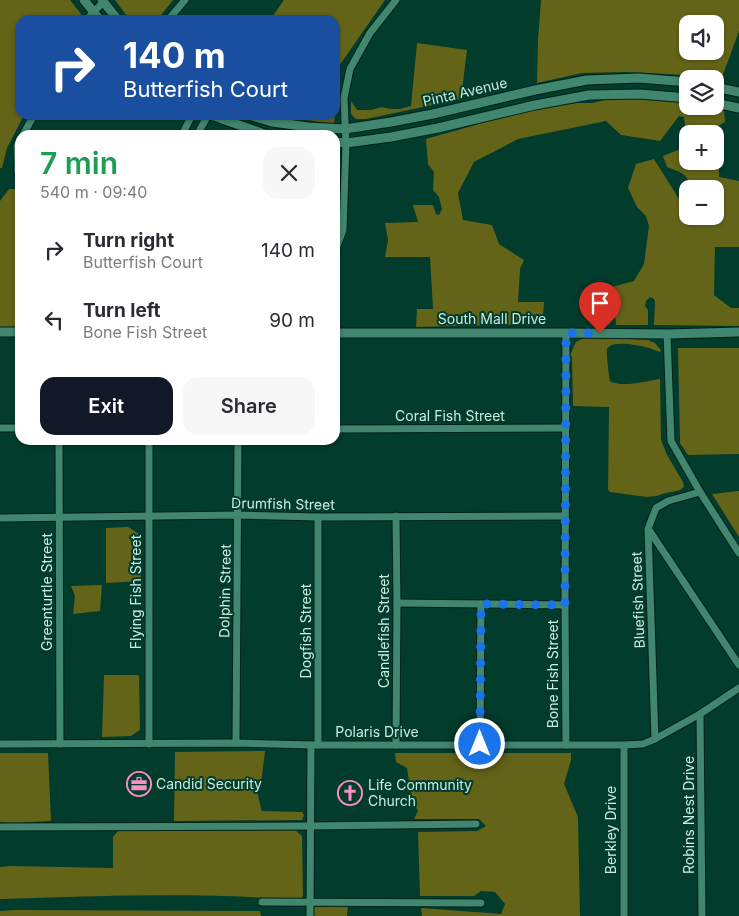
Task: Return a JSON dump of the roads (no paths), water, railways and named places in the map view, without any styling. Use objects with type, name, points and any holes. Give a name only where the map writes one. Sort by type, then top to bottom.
[{"type":"street","points":[[84,0],[90,15]]},
{"type":"street","points":[[172,15],[185,0]]},
{"type":"street","points":[[340,238],[343,230],[346,143],[344,98],[350,69],[370,33],[396,0]]},
{"type":"street","points":[[91,15],[103,1],[114,15]]},
{"type":"street","name":"Pinta Avenue","points":[[265,120],[309,127],[345,129],[416,117],[587,80],[639,78],[679,81]]},
{"type":"street","points":[[587,80],[589,95]]},
{"type":"street","points":[[724,89],[739,92]]},
{"type":"street","name":"Pinta Avenue","points":[[340,142],[391,137],[589,95],[640,94],[679,97]]},
{"type":"street","points":[[724,105],[739,108]]},
{"type":"street","points":[[224,120],[253,130]]},
{"type":"street","points":[[0,332],[15,332]]},
{"type":"street","name":"South Mall Drive","points":[[340,333],[667,334],[739,332]]},
{"type":"street","name":"Bone Fish Street","points":[[566,333],[566,745]]},
{"type":"street","points":[[667,334],[671,442],[739,553]]},
{"type":"street","points":[[0,428],[15,428]]},
{"type":"street","name":"Coral Fish Street","points":[[340,429],[566,428]]},
{"type":"street","name":"Greenturtle Street","points":[[59,445],[60,744]]},
{"type":"street","name":"Flying Fish Street","points":[[149,445],[149,744]]},
{"type":"street","name":"Dolphin Street","points":[[236,743],[238,445]]},
{"type":"street","name":"Bluefish Street","points":[[655,739],[648,529],[656,508],[668,501],[700,492]]},
{"type":"street","name":"Drumfish Street","points":[[0,518],[238,515],[318,517],[565,516]]},
{"type":"street","name":"Candlefish Street","points":[[396,516],[396,745]]},
{"type":"street","name":"Dogfish Street","points":[[310,916],[310,826],[314,745],[318,517]]},
{"type":"street","points":[[648,529],[739,665]]},
{"type":"street","points":[[397,603],[565,605]]},
{"type":"street","points":[[480,744],[481,604]]},
{"type":"street","name":"Polaris Drive","points":[[0,744],[643,744],[700,714],[739,688]]},
{"type":"street","name":"Robins Nest Drive","points":[[700,714],[702,916]]},
{"type":"street","name":"Berkley Drive","points":[[624,745],[624,916]]},
{"type":"street","points":[[0,827],[476,824]]},
{"type":"street","points":[[262,902],[481,903]]},
{"type":"place","name":"Candid Security","points":[[139,784]]},
{"type":"place","name":"Life Community Church","points":[[350,793]]}]
